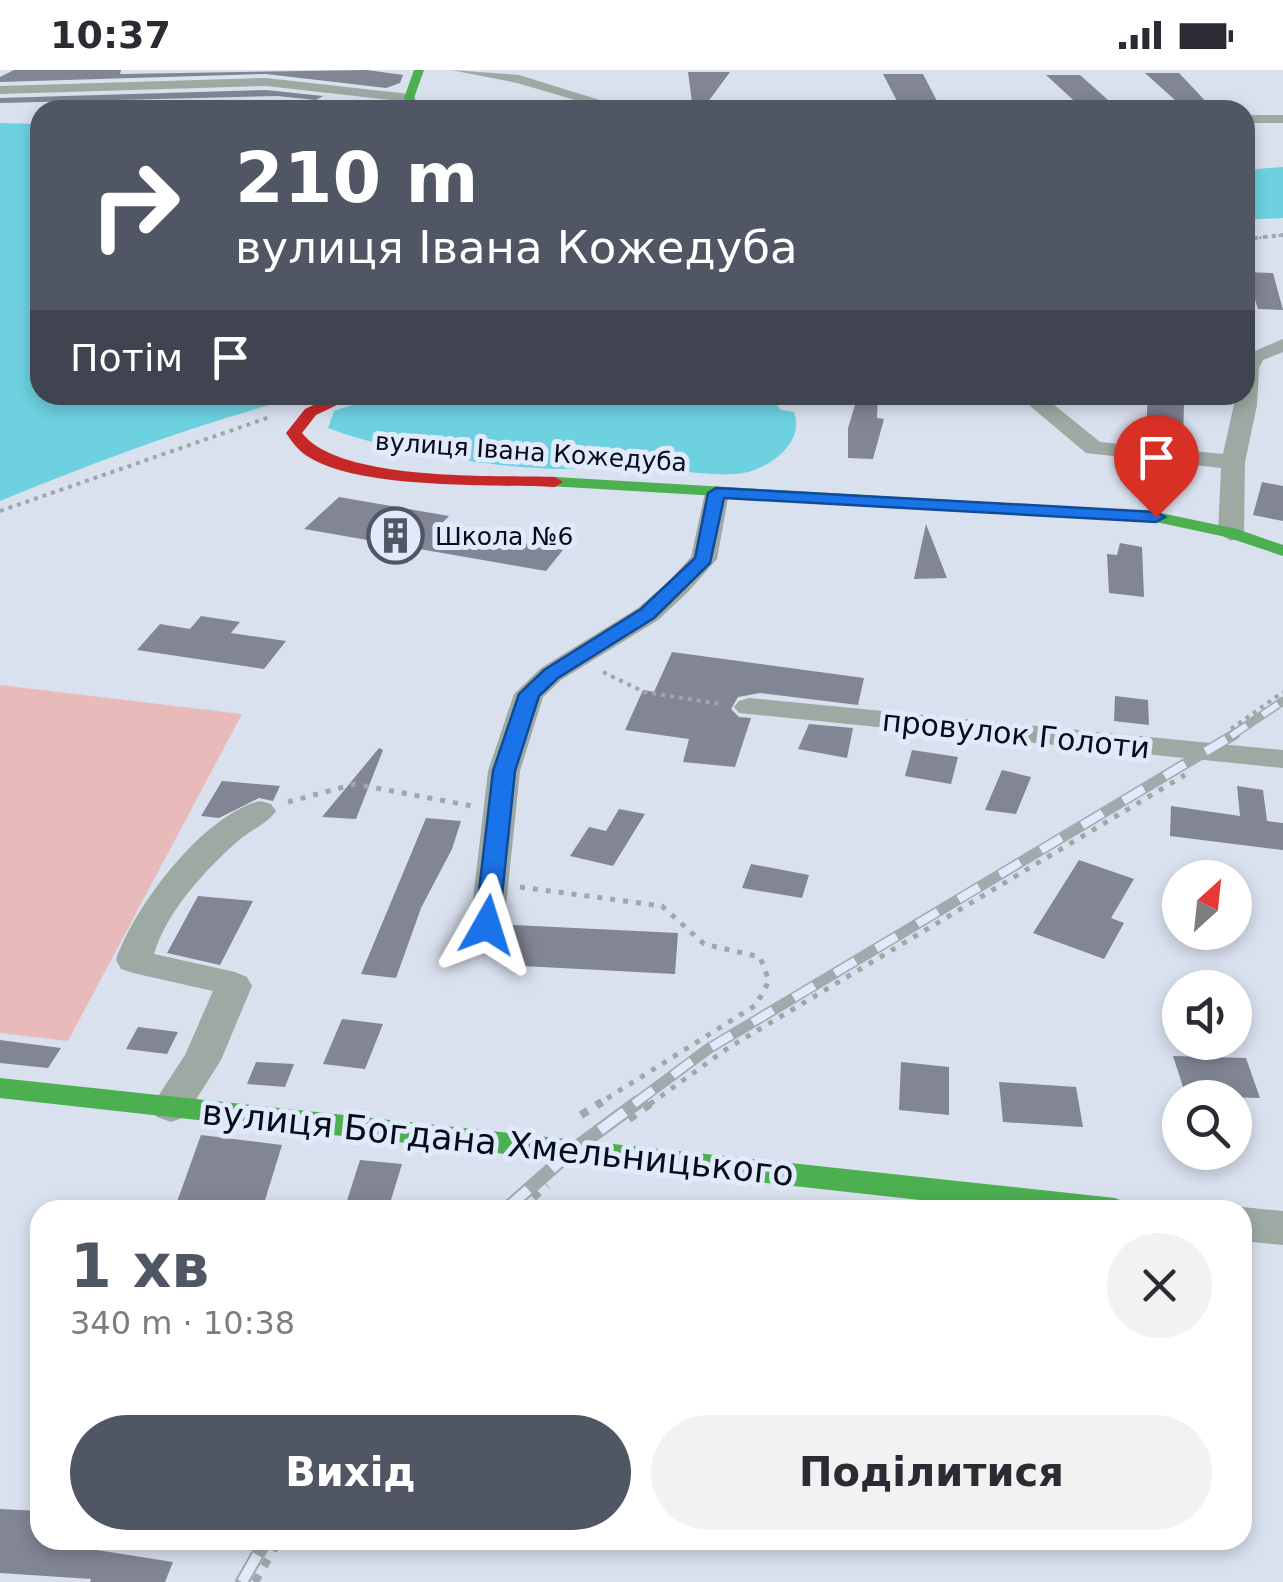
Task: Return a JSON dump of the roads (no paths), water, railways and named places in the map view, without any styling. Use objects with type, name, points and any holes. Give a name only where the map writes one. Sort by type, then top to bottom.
[{"type":"main road","points":[[415,100],[419,70]]},
{"type":"main road","name":"вулиця Івана Кожедуба","points":[[321,405],[298,420],[294,433],[300,446],[341,464],[403,474],[1156,517],[1231,533],[1283,550]]},
{"type":"main road","name":"вулиця Богдана Хмельницького","points":[[0,1088],[1025,1200]]},
{"type":"street","points":[[458,70],[518,80],[590,100]]},
{"type":"street","points":[[0,90],[266,82],[387,100]]},
{"type":"street","points":[[1255,120],[1283,119]]},
{"type":"street","points":[[1255,356],[1283,344]]},
{"type":"street","points":[[1040,405],[1094,448],[1233,462]]},
{"type":"street","points":[[1231,533],[1233,462],[1246,405]]},
{"type":"street","points":[[487,925],[504,771],[529,694],[580,656],[648,614],[704,560],[716,493]]},
{"type":"street","name":"провулок Голоти","points":[[749,707],[1283,759]]},
{"type":"street","points":[[171,1108],[202,1060],[234,986],[214,976],[148,967],[134,960],[136,942],[170,891],[243,817],[260,811]]},
{"type":"street","points":[[1252,1225],[1283,1228]]},
{"type":"water","points":[[0,123],[30,124],[30,405],[271,405],[151,443],[0,501]]},
{"type":"water","points":[[1283,167],[1283,218],[1255,219],[1255,169]]},
{"type":"water","points":[[352,405],[777,405],[781,410],[794,412],[796,423],[790,444],[764,466],[743,473],[704,474],[636,466],[560,469],[443,457],[328,428],[334,411]]},
{"type":"railway","points":[[1231,736],[1283,701]]},
{"type":"railway","points":[[634,1104],[708,1049],[1235,734]]},
{"type":"railway","points":[[516,1200],[573,1150],[638,1102]]},
{"type":"railway","points":[[242,1582],[260,1550]]},
{"type":"place","name":"Школа №6","points":[[396,536]]}]
